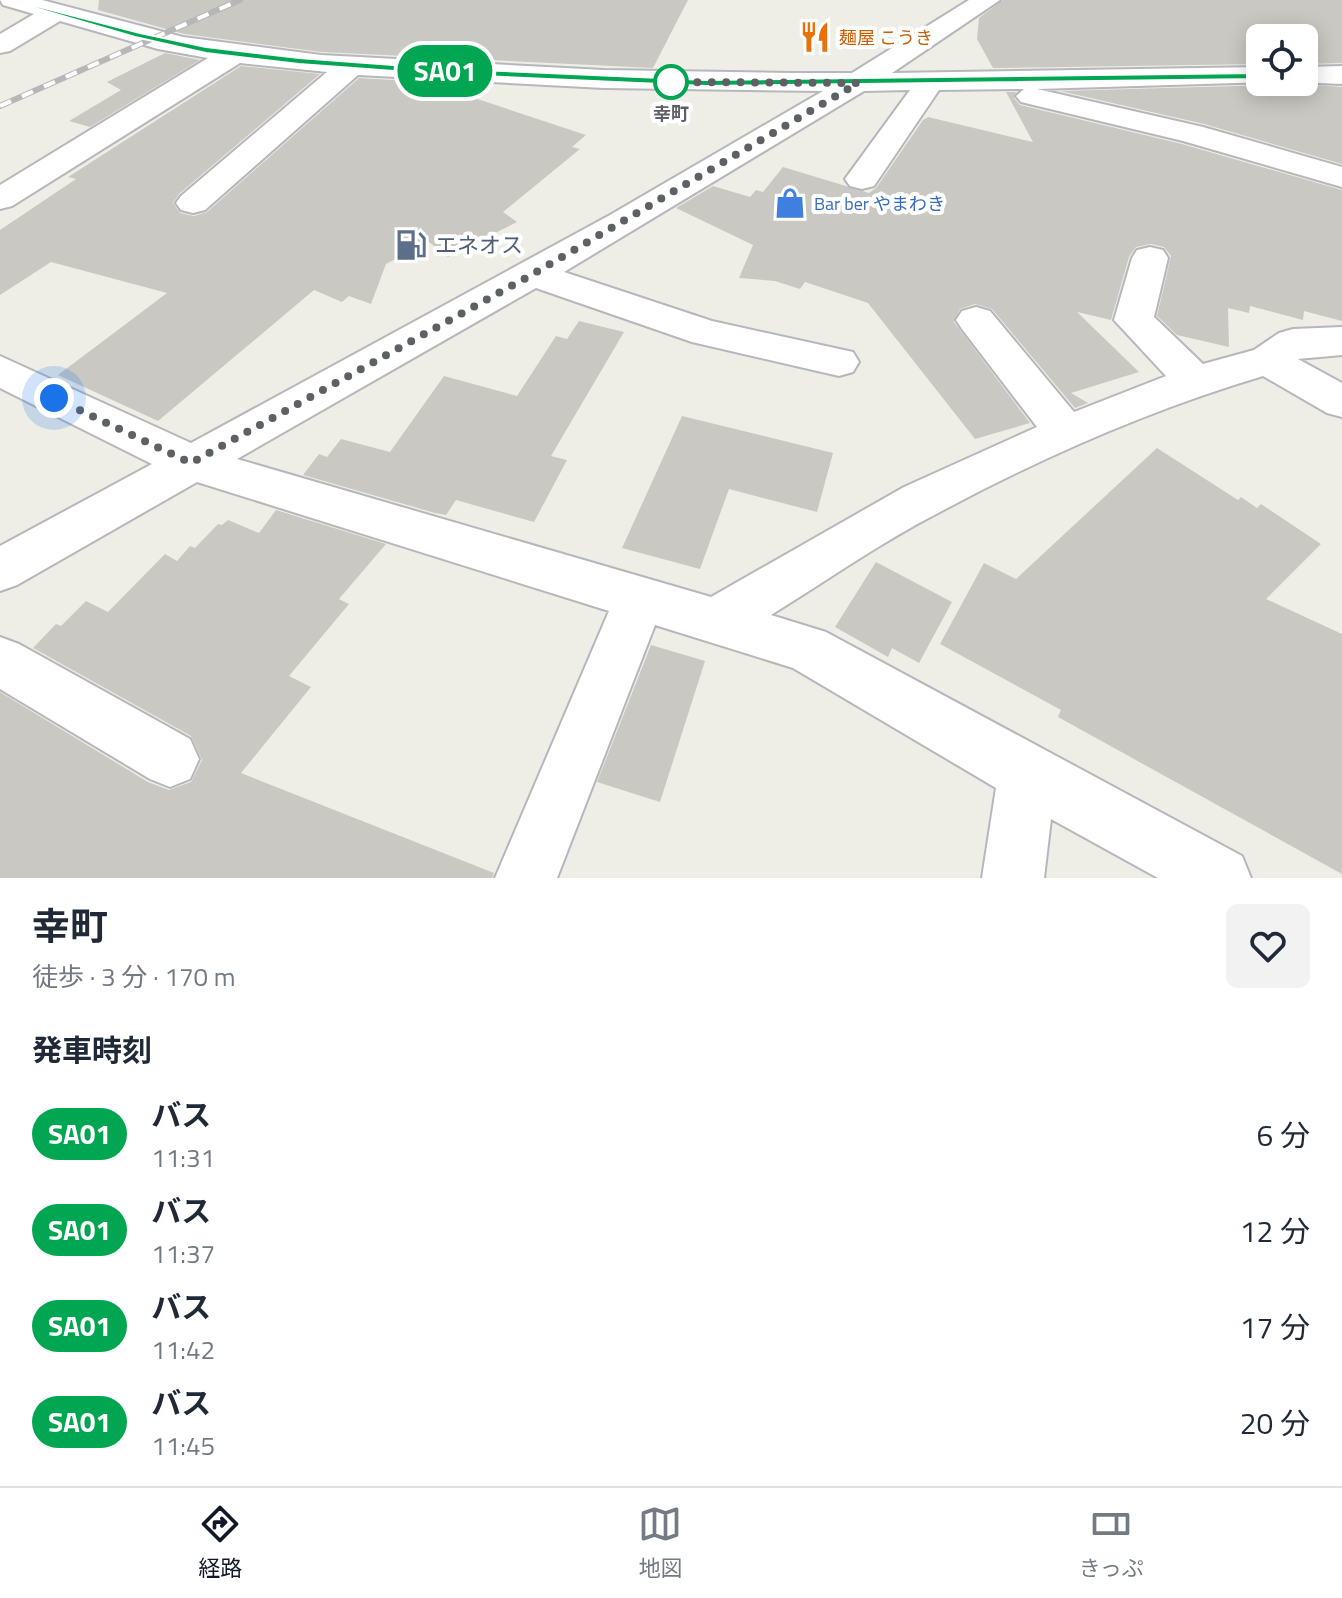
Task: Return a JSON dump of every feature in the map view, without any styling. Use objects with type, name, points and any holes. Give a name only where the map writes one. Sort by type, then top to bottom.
[{"type":"street","points":[[0,570],[533,274],[858,83],[983,1]]},
{"type":"street","points":[[0,45],[36,4],[154,39],[235,54],[351,66],[632,81],[858,83],[1246,76]]},
{"type":"street","points":[[0,199],[235,54]]},
{"type":"street","points":[[193,203],[351,66]]},
{"type":"street","points":[[1318,76],[1342,75]]},
{"type":"street","points":[[862,179],[931,81]]},
{"type":"street","points":[[991,81],[1012,92],[1192,134],[1342,177]]},
{"type":"street","points":[[1150,258],[1134,320],[1195,381]]},
{"type":"street","points":[[533,274],[706,333],[839,362]]},
{"type":"street","points":[[976,320],[1066,433]]},
{"type":"street","points":[[716,621],[920,500],[1066,433],[1195,381],[1268,360],[1293,343],[1342,341]]},
{"type":"street","points":[[1268,360],[1342,402]]},
{"type":"street","points":[[0,371],[191,463],[807,649],[1027,774],[1220,878]]},
{"type":"street","points":[[526,878],[640,599]]},
{"type":"street","points":[[0,661],[170,759]]},
{"type":"street","points":[[1013,878],[1027,774]]},
{"type":"building","points":[[99,0],[688,0],[653,68],[321,52],[184,34],[98,10]]},
{"type":"building","points":[[1003,0],[1342,0],[1342,63],[1318,64],[1318,24],[1246,24],[1246,64],[993,68],[977,39],[979,18]]},
{"type":"building","points":[[165,53],[200,60],[90,127],[69,121],[121,90],[107,82]]},
{"type":"building","points":[[241,66],[320,74],[179,194],[173,203],[180,213],[194,216],[207,212],[359,78],[426,82],[586,135],[572,147],[580,149],[503,212],[517,222],[448,257],[429,242],[386,264],[371,304],[349,296],[342,302],[314,290],[158,421],[58,375],[167,293],[51,262],[0,295],[0,230],[76,179],[68,177]]},
{"type":"building","points":[[1318,85],[1342,87],[1342,164],[1204,124],[1060,91],[1246,86],[1246,96],[1318,96]]},
{"type":"building","points":[[1006,92],[1016,92],[1014,98],[1020,105],[1182,144],[1342,190],[1342,321],[1304,311],[1303,320],[1250,306],[1249,313],[1228,308],[1229,347],[1177,335],[1157,316],[1171,256],[1164,247],[1151,244],[1136,247],[1129,257],[1111,320],[1077,312],[1139,372],[1071,393],[1088,403],[1075,408],[992,309],[975,304],[960,309],[954,322],[1030,423],[975,439],[868,303],[805,282],[800,289],[775,281],[739,278],[753,245],[676,208],[713,186],[750,197],[756,190],[763,192],[783,167],[869,193],[876,188],[928,117],[1033,142]]},
{"type":"building","points":[[579,321],[624,332],[551,456],[567,460],[534,522],[456,500],[446,515],[435,513],[303,475],[319,454],[327,457],[341,439],[390,452],[444,376],[517,396],[556,336],[567,339]]},
{"type":"building","points":[[682,416],[833,453],[817,512],[729,489],[700,569],[622,548]]},
{"type":"building","points":[[1157,448],[1238,500],[1241,497],[1257,508],[1261,504],[1321,544],[1266,599],[1342,634],[1342,874],[1058,717],[1061,710],[940,644],[984,563],[1016,579]]},
{"type":"building","points":[[276,510],[386,544],[339,599],[349,604],[289,676],[311,687],[241,773],[494,873],[492,878],[0,878],[0,692],[148,782],[169,790],[191,782],[202,760],[191,736],[33,648],[56,624],[61,626],[86,601],[108,612],[165,554],[177,561],[190,546],[195,548],[218,524],[222,525],[228,520],[259,533]]},
{"type":"building","points":[[876,562],[952,602],[919,663],[892,648],[888,657],[835,627]]},
{"type":"building","points":[[651,645],[705,661],[660,802],[597,782]]},
{"type":"railway","points":[[0,106],[240,0]]},
{"type":"bus line","name":"SA01","points":[[13,0],[138,35],[206,50],[351,66],[706,83],[1246,76]]},
{"type":"place","name":"麺屋 こうき","points":[[815,37]]},
{"type":"place","name":"幸町","points":[[671,82]]},
{"type":"place","name":"Bar ber やまわき","points":[[790,203]]},
{"type":"place","name":"エネオス","points":[[411,245]]},
{"type":"route","points":[[54,398],[191,463],[533,274],[858,83],[671,82]]}]
